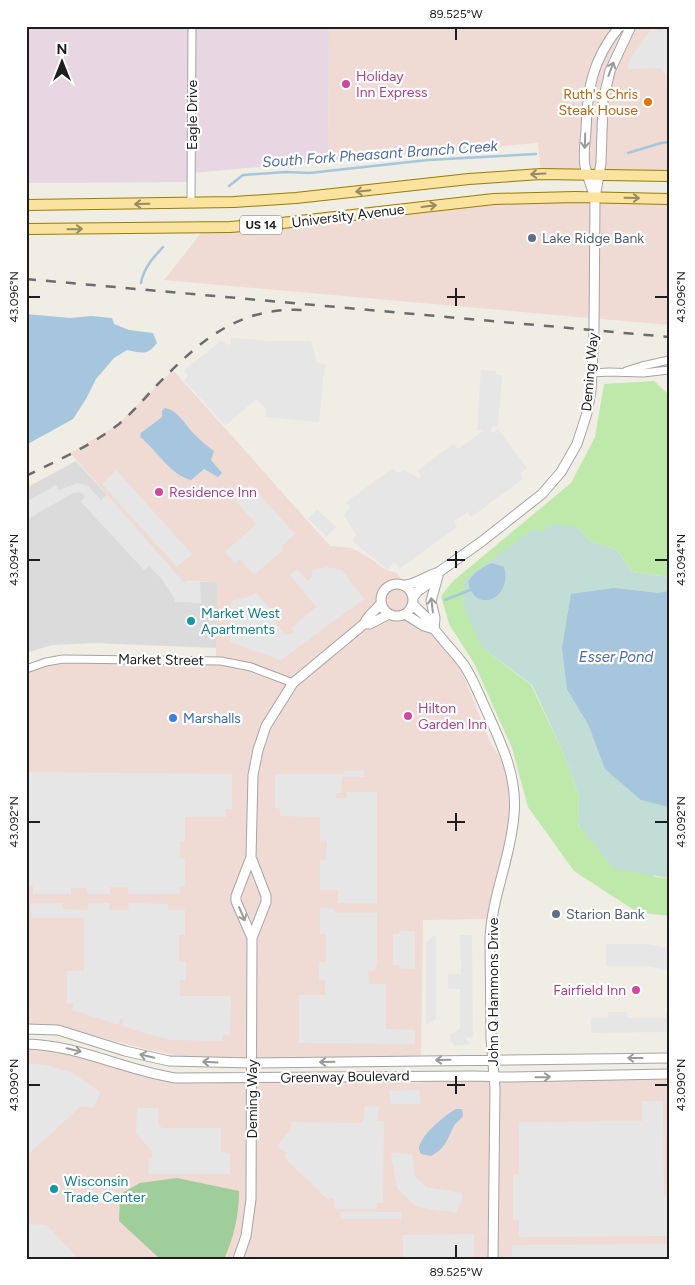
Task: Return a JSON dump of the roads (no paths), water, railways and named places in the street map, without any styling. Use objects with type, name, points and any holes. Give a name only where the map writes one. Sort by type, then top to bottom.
[{"type":"main road","name":"University Avenue","points":[[26,206],[191,203],[296,198],[474,178],[541,174],[669,176]]},
{"type":"main road","name":"University Avenue","points":[[26,229],[230,227],[282,223],[494,199],[669,199]]},
{"type":"street","name":"Eagle Drive","points":[[191,203],[192,26]]},
{"type":"street","name":"Deming Way","points":[[595,198],[585,163],[586,117],[590,83],[604,48],[619,27],[622,26]]},
{"type":"street","name":"Deming Way","points":[[413,600],[418,591],[432,582],[439,572],[531,504],[561,472],[577,444],[587,414],[592,373],[595,198],[601,163],[602,114],[605,88],[610,71],[631,26]]},
{"type":"street","points":[[623,372],[669,360]]},
{"type":"street","points":[[592,373],[643,373],[669,370]]},
{"type":"street","name":"Deming Way","points":[[405,585],[412,584],[428,575],[439,572]]},
{"type":"street","points":[[434,629],[435,618],[430,601],[439,572]]},
{"type":"street","points":[[394,584],[405,585],[411,592],[413,600],[404,614],[397,616],[389,614],[382,608],[381,595],[386,587],[394,584]]},
{"type":"street","name":"John Q Hammons Drive","points":[[413,600],[434,629],[454,651],[474,682],[505,753],[513,783],[515,813],[491,923],[495,1143],[493,1259]]},
{"type":"street","name":"Deming Way","points":[[252,938],[236,901],[236,896],[251,857],[252,783],[258,750],[266,726],[293,683],[364,624],[366,619],[381,604]]},
{"type":"street","name":"Deming Way","points":[[364,624],[370,624],[389,614]]},
{"type":"street","name":"John Q Hammons Drive","points":[[404,614],[424,626],[434,629]]},
{"type":"street","name":"Market Street","points":[[26,669],[46,662],[63,659],[216,661],[251,667],[293,683]]},
{"type":"street","name":"Deming Way","points":[[238,1259],[246,1236],[251,1199],[252,938],[266,902],[266,896],[251,857]]},
{"type":"street","name":"Greenway Boulevard","points":[[26,1029],[58,1030],[169,1061],[252,1063],[669,1058]]},
{"type":"street","name":"Greenway Boulevard","points":[[26,1044],[64,1048],[153,1074],[175,1078],[494,1077],[669,1074]]},
{"type":"water","points":[[26,314],[70,318],[91,316],[112,318],[114,324],[129,330],[153,333],[157,343],[147,352],[140,353],[127,350],[114,358],[96,379],[73,419],[26,445]]},
{"type":"water","points":[[165,408],[178,415],[195,435],[214,451],[211,460],[222,473],[218,477],[204,469],[191,480],[183,477],[170,468],[140,437],[141,433],[162,417],[162,411]]},
{"type":"water","points":[[492,563],[504,567],[505,578],[503,587],[498,595],[492,599],[478,598],[472,592],[468,582],[478,571]]},
{"type":"water","name":"Esser Pond","points":[[614,588],[658,593],[669,591],[669,807],[641,800],[605,769],[589,726],[567,689],[562,648],[571,594]]},
{"type":"water","points":[[456,1109],[462,1109],[463,1116],[454,1126],[443,1147],[431,1156],[421,1154],[419,1150],[420,1145],[427,1133],[445,1116]]},
{"type":"waterway","name":"South Fork Pheasant Branch Creek","points":[[628,153],[669,142]]},
{"type":"waterway","name":"South Fork Pheasant Branch Creek","points":[[229,186],[243,175],[286,172],[309,173],[428,160],[536,154]]},
{"type":"waterway","name":"South Fork Pheasant Branch Creek","points":[[141,283],[147,267],[163,247]]},
{"type":"waterway","points":[[445,600],[470,590]]},
{"type":"railway","points":[[26,279],[669,337]]},
{"type":"railway","points":[[26,476],[86,446],[119,424],[187,356],[220,331],[238,321],[257,315],[278,311],[302,310]]},
{"type":"place","name":"Holiday Inn Express","points":[[346,84]]},
{"type":"place","name":"Ruth's Chris Steak House","points":[[648,102]]},
{"type":"place","name":"Lake Ridge Bank","points":[[532,238]]},
{"type":"place","name":"Residence Inn","points":[[159,492]]},
{"type":"place","name":"Market West Apartments","points":[[191,621]]},
{"type":"place","name":"Hilton Garden Inn","points":[[408,716]]},
{"type":"place","name":"Marshalls","points":[[173,718]]},
{"type":"place","name":"Starion Bank","points":[[556,914]]},
{"type":"place","name":"Fairfield Inn","points":[[636,990]]},
{"type":"place","name":"Wisconsin Trade Center","points":[[54,1189]]}]
